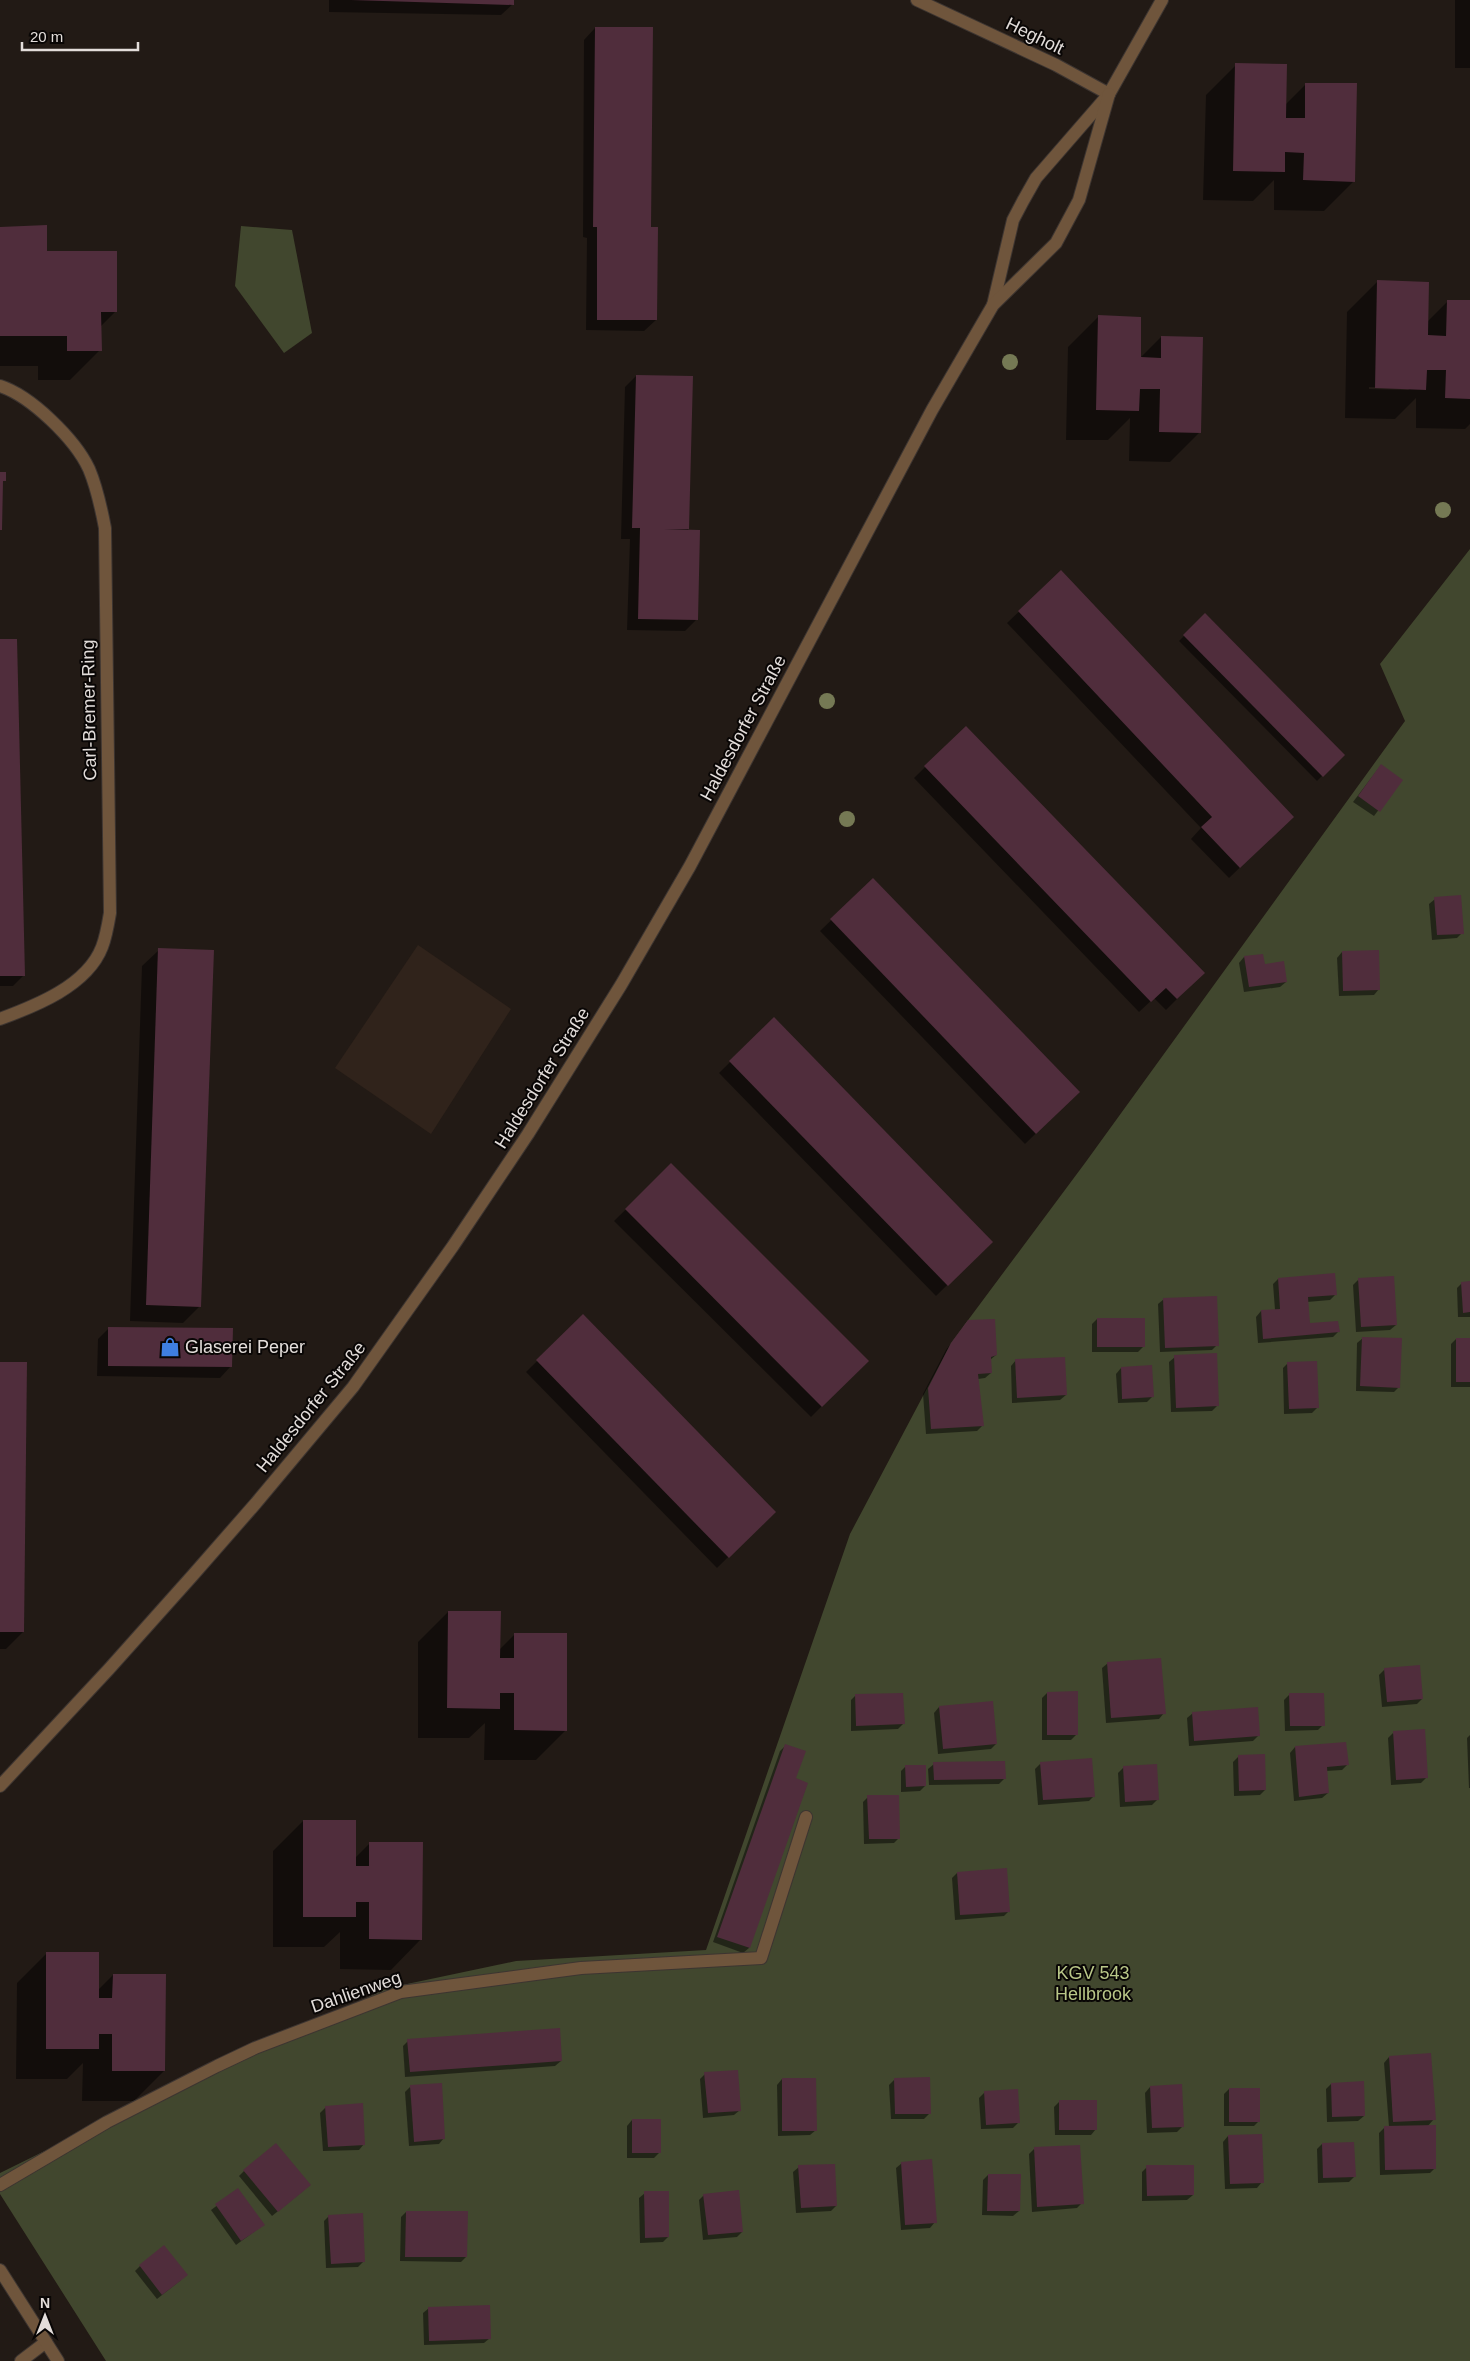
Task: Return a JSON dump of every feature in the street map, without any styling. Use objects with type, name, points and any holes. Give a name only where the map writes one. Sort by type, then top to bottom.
[{"type":"street","name":"Hegholt","points":[[918,0],[1056,65],[1109,94]]},
{"type":"street","name":"Haldesdorfer Straße","points":[[993,305],[1013,220],[1023,201],[1036,178],[1109,94],[1162,0]]},
{"type":"street","name":"Haldesdorfer Straße","points":[[0,1786],[109,1669],[256,1503],[334,1409],[358,1379],[528,1134],[622,984],[690,866],[932,410],[993,305],[1056,243],[1079,200],[1109,94]]},
{"type":"street","name":"Carl-Bremer-Ring","points":[[0,386],[21,396],[38,408],[65,436],[87,466],[100,504],[105,528],[110,914],[101,949],[79,977],[58,994],[0,1019]]},
{"type":"street","name":"Dahlienweg","points":[[0,2185],[107,2122],[217,2066],[255,2048],[401,1992],[581,1968],[761,1958],[806,1817]]},
{"type":"street","points":[[0,2270],[58,2361]]},
{"type":"street","points":[[21,2361],[46,2342]]},
{"type":"shaded area","points":[[418,945],[511,1009],[431,1134],[335,1068]]},
{"type":"green space","points":[[241,226],[292,230],[312,333],[284,353],[235,286]]},
{"type":"green space","name":"KGV 543 Hellbrook","points":[[1470,549],[1470,2361],[106,2361],[0,2194],[0,2173],[217,2066],[388,1988],[516,1961],[706,1950],[850,1534],[951,1343],[1085,1163],[1405,721],[1380,664]]},
{"type":"building","points":[[351,0],[514,0],[514,5]]},
{"type":"building","points":[[595,27],[653,27],[651,227],[658,227],[657,320],[597,320],[597,227],[593,227]]},
{"type":"building","points":[[1235,63],[1287,64],[1286,118],[1305,118],[1305,83],[1357,83],[1355,182],[1303,180],[1304,153],[1285,152],[1285,172],[1233,171]]},
{"type":"building","points":[[47,225],[47,251],[117,251],[117,312],[101,312],[102,351],[67,351],[67,336],[0,336],[0,227]]},
{"type":"building","points":[[1377,280],[1429,282],[1428,335],[1446,336],[1447,300],[1470,300],[1470,399],[1445,398],[1446,370],[1427,370],[1426,390],[1375,388]]},
{"type":"building","points":[[1098,315],[1141,317],[1141,357],[1161,358],[1161,336],[1203,337],[1201,433],[1159,432],[1160,389],[1140,389],[1139,411],[1096,410]]},
{"type":"building","points":[[636,375],[693,376],[689,529],[664,529],[700,530],[698,620],[638,619],[640,528],[632,528]]},
{"type":"building","points":[[0,472],[6,472],[6,481],[3,481],[2,530],[0,530]]},
{"type":"building","points":[[1061,570],[1294,817],[1240,868],[1201,827],[1212,817],[1018,611]]},
{"type":"building","points":[[1205,613],[1345,755],[1323,777],[1183,635]]},
{"type":"building","points":[[0,639],[17,639],[25,976],[0,976]]},
{"type":"building","points":[[966,726],[1205,973],[1177,999],[1166,988],[1151,1002],[924,766]]},
{"type":"building","points":[[1381,764],[1403,780],[1380,812],[1358,796]]},
{"type":"building","points":[[873,878],[1080,1092],[1036,1134],[830,919]]},
{"type":"building","points":[[1461,895],[1464,934],[1437,935],[1434,897]]},
{"type":"building","points":[[158,948],[214,950],[201,1307],[146,1305]]},
{"type":"building","points":[[1379,950],[1380,990],[1343,991],[1342,951]]},
{"type":"building","points":[[1263,954],[1265,964],[1284,961],[1287,982],[1249,987],[1244,956]]},
{"type":"building","points":[[774,1017],[993,1242],[948,1286],[729,1061]]},
{"type":"building","points":[[671,1163],[869,1361],[822,1407],[625,1209]]},
{"type":"building","points":[[1335,1273],[1337,1295],[1308,1297],[1310,1323],[1338,1321],[1340,1332],[1263,1339],[1261,1310],[1280,1309],[1278,1278]]},
{"type":"building","points":[[1394,1276],[1397,1325],[1361,1327],[1358,1278]]},
{"type":"building","points":[[1470,1281],[1470,1312],[1463,1313],[1461,1282]]},
{"type":"building","points":[[1217,1296],[1219,1346],[1165,1348],[1163,1298]]},
{"type":"building","points":[[583,1314],[776,1512],[729,1558],[536,1360]]},
{"type":"building","points":[[1097,1318],[1145,1318],[1145,1347],[1097,1347]]},
{"type":"building","points":[[995,1319],[997,1355],[991,1357],[992,1373],[978,1374],[984,1426],[931,1429],[928,1388],[951,1343],[968,1320]]},
{"type":"building","name":"Glaserei Peper","points":[[108,1327],[233,1328],[232,1367],[108,1366]]},
{"type":"building","points":[[1362,1337],[1402,1338],[1400,1388],[1360,1386]]},
{"type":"building","points":[[1456,1338],[1470,1338],[1470,1382],[1456,1382]]},
{"type":"building","points":[[1217,1353],[1219,1406],[1176,1408],[1174,1355]]},
{"type":"building","points":[[1065,1357],[1067,1395],[1017,1398],[1015,1359]]},
{"type":"building","points":[[1317,1361],[1319,1408],[1289,1409],[1287,1362]]},
{"type":"building","points":[[0,1362],[27,1362],[24,1632],[0,1632]]},
{"type":"building","points":[[1152,1365],[1154,1397],[1122,1399],[1121,1367]]},
{"type":"building","points":[[448,1611],[501,1611],[500,1658],[514,1658],[514,1633],[567,1633],[567,1731],[514,1730],[514,1693],[500,1693],[500,1709],[447,1708]]},
{"type":"building","points":[[1161,1658],[1166,1714],[1111,1718],[1107,1662]]},
{"type":"building","points":[[1420,1665],[1423,1699],[1387,1702],[1384,1668]]},
{"type":"building","points":[[1078,1691],[1078,1735],[1047,1735],[1047,1692]]},
{"type":"building","points":[[903,1693],[905,1724],[856,1726],[855,1694]]},
{"type":"building","points":[[1289,1693],[1324,1693],[1325,1726],[1290,1726]]},
{"type":"building","points":[[993,1701],[997,1744],[943,1749],[939,1706]]},
{"type":"building","points":[[1258,1707],[1260,1736],[1194,1741],[1192,1712]]},
{"type":"building","points":[[1425,1729],[1428,1778],[1396,1780],[1393,1731]]},
{"type":"building","points":[[1346,1742],[1349,1765],[1327,1767],[1329,1793],[1299,1797],[1295,1746]]},
{"type":"building","points":[[785,1744],[806,1751],[796,1778],[808,1783],[750,1948],[717,1937]]},
{"type":"building","points":[[1265,1754],[1266,1790],[1239,1791],[1238,1755]]},
{"type":"building","points":[[1092,1758],[1095,1797],[1043,1800],[1040,1762]]},
{"type":"building","points":[[1005,1761],[1006,1779],[934,1780],[933,1762]]},
{"type":"building","points":[[1157,1764],[1159,1800],[1125,1802],[1123,1766]]},
{"type":"building","points":[[905,1765],[926,1765],[926,1786],[906,1787]]},
{"type":"building","points":[[867,1795],[899,1795],[900,1839],[869,1839]]},
{"type":"building","points":[[303,1820],[356,1820],[356,1866],[369,1866],[369,1842],[423,1842],[422,1940],[369,1939],[369,1902],[356,1902],[356,1917],[303,1917]]},
{"type":"building","points":[[1007,1868],[1010,1912],[960,1915],[957,1872]]},
{"type":"building","points":[[46,1952],[99,1952],[99,1998],[112,1998],[113,1974],[166,1974],[165,2071],[112,2071],[112,2034],[99,2034],[99,2049],[46,2049]]},
{"type":"building","points":[[560,2028],[562,2061],[410,2072],[407,2039]]},
{"type":"building","points":[[1431,2053],[1436,2120],[1393,2122],[1389,2056]]},
{"type":"building","points":[[738,2070],[741,2111],[708,2113],[704,2072]]},
{"type":"building","points":[[930,2077],[931,2114],[895,2114],[894,2078]]},
{"type":"building","points":[[782,2078],[816,2078],[817,2131],[782,2131]]},
{"type":"building","points":[[1364,2081],[1365,2116],[1332,2117],[1331,2083]]},
{"type":"building","points":[[442,2083],[445,2139],[414,2142],[410,2085]]},
{"type":"building","points":[[1182,2084],[1184,2127],[1152,2128],[1150,2086]]},
{"type":"building","points":[[1229,2088],[1260,2088],[1260,2122],[1229,2122]]},
{"type":"building","points":[[1018,2089],[1020,2123],[986,2125],[984,2091]]},
{"type":"building","points":[[1059,2100],[1097,2100],[1097,2130],[1059,2130]]},
{"type":"building","points":[[363,2103],[365,2145],[328,2147],[325,2106]]},
{"type":"building","points":[[632,2119],[661,2119],[661,2153],[632,2153]]},
{"type":"building","points":[[1436,2125],[1436,2169],[1385,2170],[1384,2126]]},
{"type":"building","points":[[1262,2134],[1264,2183],[1230,2184],[1228,2135]]},
{"type":"building","points":[[1354,2142],[1356,2177],[1323,2178],[1322,2143]]},
{"type":"building","points":[[276,2143],[311,2185],[278,2212],[243,2170]]},
{"type":"building","points":[[1080,2145],[1084,2204],[1037,2207],[1034,2147]]},
{"type":"building","points":[[932,2159],[937,2223],[905,2225],[901,2162]]},
{"type":"building","points":[[835,2164],[837,2206],[801,2208],[798,2165]]},
{"type":"building","points":[[1146,2165],[1194,2165],[1194,2195],[1147,2196]]},
{"type":"building","points":[[988,2174],[1021,2174],[1020,2211],[987,2211]]},
{"type":"building","points":[[238,2188],[265,2225],[241,2241],[215,2204]]},
{"type":"building","points":[[739,2190],[743,2232],[708,2235],[703,2194]]},
{"type":"building","points":[[644,2191],[669,2191],[669,2237],[645,2238]]},
{"type":"building","points":[[406,2211],[468,2211],[467,2257],[405,2257]]},
{"type":"building","points":[[363,2213],[365,2262],[331,2264],[328,2215]]},
{"type":"building","points":[[164,2245],[188,2275],[162,2295],[139,2265]]},
{"type":"building","points":[[490,2305],[491,2339],[429,2341],[428,2307]]},
{"type":"place","name":"Glaserei Peper","points":[[170,1347]]}]
